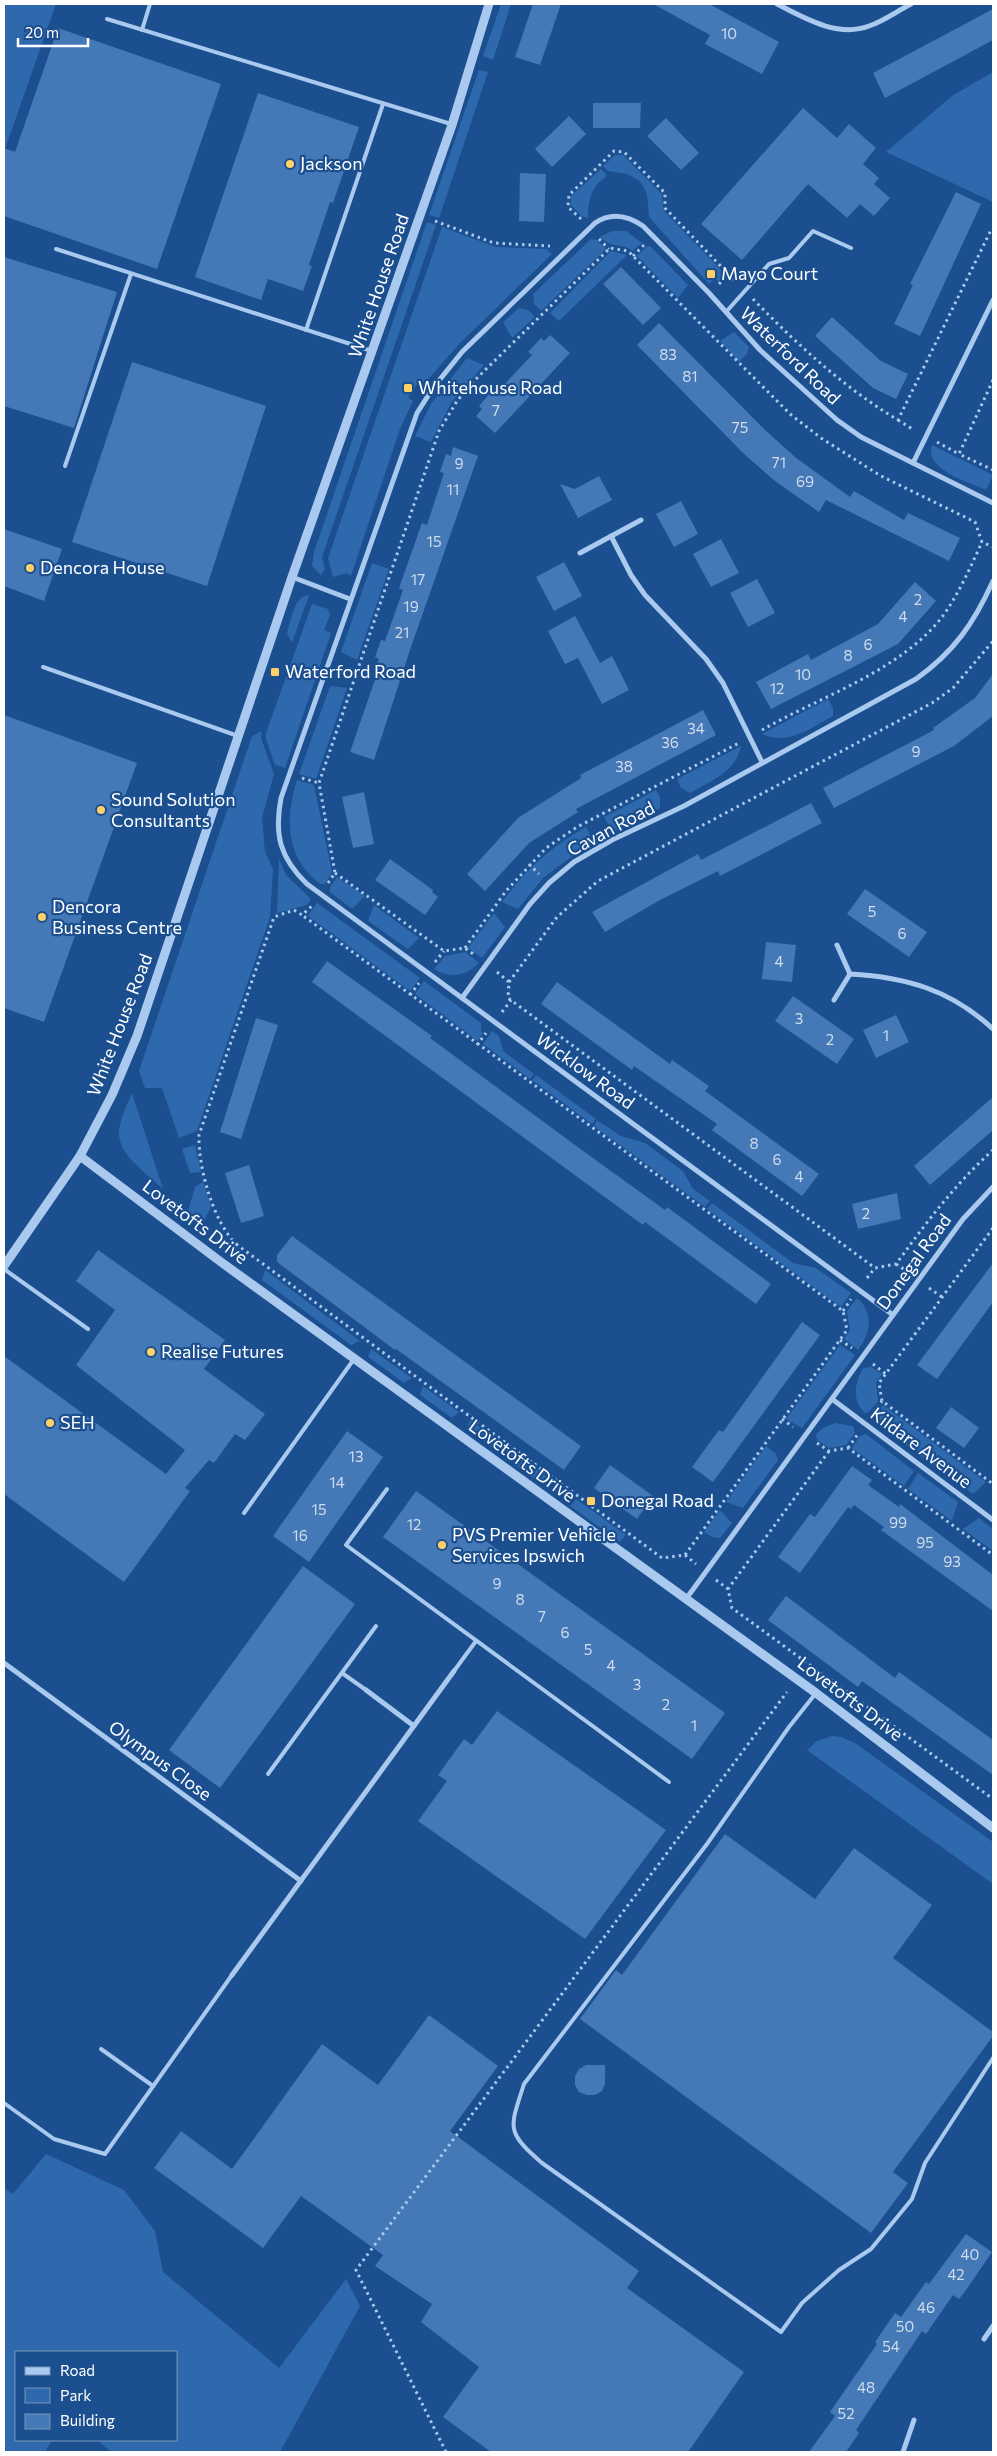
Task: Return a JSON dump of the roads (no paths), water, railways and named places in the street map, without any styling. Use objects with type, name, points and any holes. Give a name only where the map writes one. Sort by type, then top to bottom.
[{"type":"street","name":"White House Road","points":[[4,1267],[80,1156],[112,1095],[137,1036],[292,576],[421,216],[452,125],[489,4]]},
{"type":"street","points":[[777,4],[820,24],[850,30],[869,26],[910,4]]},
{"type":"street","name":"Waterford Road","points":[[350,598],[410,429],[425,398],[462,352],[562,255],[600,220],[613,216],[630,218],[643,226],[760,350],[837,420],[861,437],[993,503]]},
{"type":"street","points":[[912,463],[993,300]]},
{"type":"street","points":[[580,553],[641,520]]},
{"type":"street","points":[[610,536],[645,595],[706,659],[723,683],[762,762]]},
{"type":"street","points":[[292,576],[350,598]]},
{"type":"street","name":"Cavan Road","points":[[462,998],[540,892],[574,862],[612,840],[684,806],[916,679],[936,665],[954,648],[980,611],[993,581]]},
{"type":"street","name":"Wicklow Road","points":[[350,598],[281,798],[278,824],[285,858],[290,867],[320,895],[893,1315]]},
{"type":"street","points":[[837,945],[850,974]]},
{"type":"street","points":[[834,1000],[850,974]]},
{"type":"street","points":[[850,974],[908,981],[940,991],[966,1007],[993,1029]]},
{"type":"street","name":"Lovetofts Drive","points":[[80,1156],[354,1359],[816,1693],[993,1828]]},
{"type":"street","name":"Donegal Road","points":[[685,1600],[963,1220],[993,1187]]},
{"type":"street","name":"Kildare Avenue","points":[[832,1399],[993,1520]]},
{"type":"street","name":"Olympus Close","points":[[4,1663],[301,1881]]},
{"type":"street","points":[[232,1975],[454,1671]]},
{"type":"street","points":[[366,1690],[414,1726]]},
{"type":"street","points":[[984,2339],[993,2326]]},
{"type":"street","points":[[903,2452],[914,2420]]},
{"type":"lane","points":[[142,30],[150,4]]},
{"type":"lane","points":[[107,19],[452,125]]},
{"type":"lane","points":[[306,330],[383,104]]},
{"type":"lane","points":[[726,312],[769,264],[790,258],[813,231],[851,248]]},
{"type":"lane","points":[[56,249],[373,351]]},
{"type":"lane","points":[[65,466],[131,274]]},
{"type":"lane","points":[[43,667],[238,736]]},
{"type":"lane","points":[[4,1267],[88,1328]]},
{"type":"lane","points":[[244,1513],[354,1359]]},
{"type":"lane","points":[[387,1489],[346,1545],[669,1782]]},
{"type":"lane","points":[[268,1774],[376,1626]]},
{"type":"lane","points":[[454,1671],[476,1641]]},
{"type":"lane","points":[[342,1673],[366,1690]]},
{"type":"lane","points":[[816,1693],[789,1727],[707,1844],[524,2084],[512,2122],[520,2144],[542,2163],[781,2332],[802,2303],[839,2270],[871,2249],[912,2199],[925,2163],[993,2058]]},
{"type":"lane","points":[[4,2103],[54,2139],[105,2154],[232,1975]]},
{"type":"lane","points":[[101,2049],[153,2086]]},
{"type":"place","name":"Jackson","points":[[290,164]]},
{"type":"place","name":"Mayo Court","points":[[711,274]]},
{"type":"place","name":"Whitehouse Road","points":[[408,388]]},
{"type":"place","name":"Dencora House","points":[[30,568]]},
{"type":"place","name":"Waterford Road","points":[[275,672]]},
{"type":"place","name":"Sound Solution Consultants","points":[[101,810]]},
{"type":"place","name":"Dencora Business Centre","points":[[42,917]]},
{"type":"place","name":"Realise Futures","points":[[151,1352]]},
{"type":"place","name":"SEH","points":[[50,1423]]},
{"type":"place","name":"Donegal Road","points":[[591,1501]]},
{"type":"place","name":"PVS Premier Vehicle Services Ipswich","points":[[442,1545]]}]
